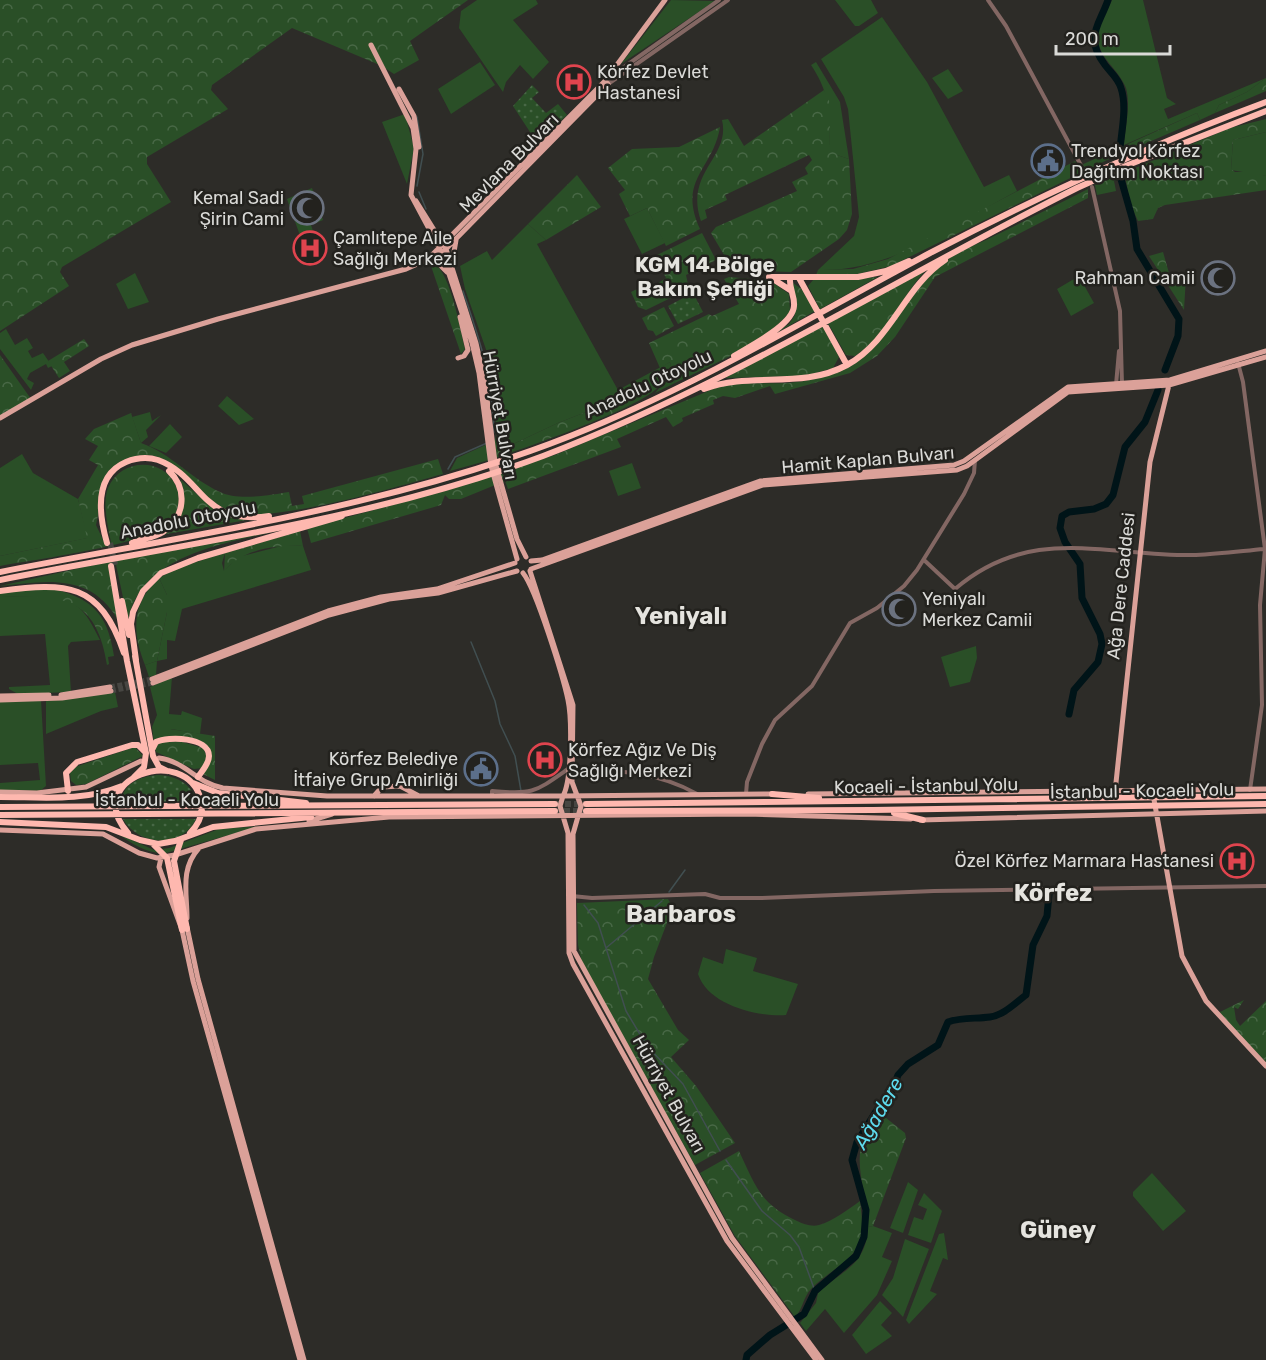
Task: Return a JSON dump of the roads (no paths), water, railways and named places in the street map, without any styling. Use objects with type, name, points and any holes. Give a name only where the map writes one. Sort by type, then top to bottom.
[{"type":"highway","name":"Anadolu Otoyolu","points":[[0,572],[320,509],[398,491],[507,459],[588,429],[701,377],[1010,212],[1126,157],[1266,102]]},
{"type":"highway","name":"Anadolu Otoyolu","points":[[0,580],[377,505],[542,456],[675,399],[976,239],[1128,165],[1266,111]]},
{"type":"highway","points":[[790,290],[769,277],[849,278],[886,271],[1010,212]]},
{"type":"highway","points":[[675,399],[726,381],[806,379],[847,365],[883,336],[922,278],[976,239]]},
{"type":"highway","points":[[806,290],[808,281],[813,277]]},
{"type":"highway","points":[[799,278],[847,365]]},
{"type":"highway","points":[[701,377],[789,320],[794,306],[790,279]]},
{"type":"highway","points":[[121,548],[164,531],[178,516],[182,505],[180,486],[171,473],[157,464],[141,462],[127,465],[111,478],[104,502],[108,543],[101,511],[104,485],[119,466],[137,459],[163,463],[214,506],[234,515],[259,517],[320,509]]},
{"type":"highway","points":[[149,752],[132,629],[133,612],[143,591],[161,573],[198,558],[377,505]]},
{"type":"highway","points":[[136,660],[113,566],[127,661],[149,752]]},
{"type":"highway","points":[[0,591],[55,585],[86,595],[99,606],[115,626],[127,661]]},
{"type":"highway","points":[[135,777],[154,744],[163,739],[201,744],[208,751],[209,758],[198,777]]},
{"type":"highway","points":[[68,790],[66,773],[77,762],[132,745],[138,745],[149,752],[167,771]]},
{"type":"highway","points":[[0,797],[79,797],[103,794],[121,789],[135,777],[148,772],[167,771],[218,793],[346,806]]},
{"type":"highway","points":[[184,930],[174,861],[182,840],[199,821],[202,807],[196,789],[189,780]]},
{"type":"highway","points":[[121,789],[116,807],[123,826],[131,836]]},
{"type":"highway","points":[[772,794],[876,802]]},
{"type":"highway","name":"Kocaeli - İstanbul Yolu","points":[[586,807],[1266,796]]},
{"type":"highway","name":"İstanbul - Kocaeli Yolu","points":[[586,807],[885,810],[1266,804]]},
{"type":"highway","points":[[0,805],[32,807],[346,806]]},
{"type":"highway","name":"İstanbul - Kocaeli Yolu","points":[[0,815],[335,814],[555,807],[346,806]]},
{"type":"highway","points":[[747,814],[852,810]]},
{"type":"highway","points":[[885,810],[923,820]]},
{"type":"highway","points":[[148,842],[167,844],[213,827],[335,814]]},
{"type":"highway","points":[[0,822],[106,827],[148,842],[159,848],[168,862],[180,905]]},
{"type":"main road","points":[[607,83],[665,0]]},
{"type":"main road","name":"Hürriyet Bulvarı","points":[[371,45],[410,117],[416,149],[411,195],[442,248],[450,271],[481,372],[495,462],[517,539],[528,559],[572,698],[570,769],[567,787],[560,806],[568,833],[572,938],[578,963],[732,1238],[816,1360]]},
{"type":"main road","name":"Hürriyet Bulvarı","points":[[377,49],[417,126],[419,151],[413,190],[416,201],[436,238]]},
{"type":"main road","name":"Mevlana Bulvarı","points":[[0,418],[101,358],[132,345],[426,261],[442,248],[607,83]]},
{"type":"main road","points":[[455,235],[450,271],[438,262],[426,261],[436,238],[455,235]]},
{"type":"main road","name":"Hürriyet Bulvarı","points":[[450,271],[481,372],[490,459],[516,561],[534,594],[568,699],[570,769],[573,786],[581,807],[573,834],[570,896]]},
{"type":"main road","points":[[458,301],[468,350],[464,356],[458,358]]},
{"type":"main road","name":"Hamit Kaplan Bulvarı","points":[[974,458],[950,466],[760,481],[542,560],[516,561],[437,589],[381,597],[327,611],[152,681],[329,615],[389,599],[438,593],[530,570],[763,485],[953,471],[974,458],[1068,387],[1169,385],[1266,351]]},
{"type":"main road","name":"Hamit Kaplan Bulvarı","points":[[1119,386],[1170,380],[1266,357]]},
{"type":"main road","name":"Ağa Dere Caddesi","points":[[1115,792],[1150,462],[1169,385]]},
{"type":"main road","points":[[0,698],[61,695],[110,689]]},
{"type":"main road","points":[[159,762],[179,764],[211,785],[223,788],[339,796],[1080,793],[1266,789]]},
{"type":"main road","points":[[159,762],[178,766],[206,786],[218,790],[331,800],[339,796]]},
{"type":"main road","points":[[48,792],[94,784],[142,764]]},
{"type":"main road","points":[[0,792],[66,793],[89,789],[142,764]]},
{"type":"main road","points":[[374,796],[382,787],[397,786],[420,796]]},
{"type":"main road","points":[[1156,792],[1168,889],[1182,956],[1201,992],[1221,1020],[1266,1066]]},
{"type":"main road","points":[[1080,793],[1080,815]]},
{"type":"main road","points":[[0,830],[103,834],[145,855],[161,858],[184,853],[248,831],[296,824],[389,818],[747,814],[923,820],[1266,811]]},
{"type":"main road","points":[[350,813],[389,818]]},
{"type":"main road","points":[[296,824],[335,814]]},
{"type":"main road","points":[[187,865],[201,846]]},
{"type":"main road","points":[[184,853],[187,865],[184,930],[193,981],[302,1360]]},
{"type":"main road","points":[[145,855],[160,871],[184,930]]},
{"type":"main road","points":[[160,871],[161,858]]},
{"type":"main road","name":"Hürriyet Bulvarı","points":[[795,1328],[822,1360]]},
{"type":"street","name":"Mevlana Bulvarı","points":[[607,83],[719,0]]},
{"type":"street","name":"Mevlana Bulvarı","points":[[607,83],[728,0]]},
{"type":"street","points":[[988,0],[1006,26],[1084,171]]},
{"type":"street","points":[[1092,187],[1118,298],[1121,341],[1119,386]]},
{"type":"street","points":[[1238,362],[1265,549],[1260,605],[1262,705],[1250,790]]},
{"type":"street","points":[[746,794],[749,776],[776,720],[812,686],[850,623],[877,608],[904,586],[924,560],[964,494],[974,473],[974,458]]},
{"type":"street","points":[[924,560],[955,589],[976,571],[1043,548],[1080,547],[1195,555],[1265,549]]},
{"type":"street","points":[[492,794],[530,793],[570,769],[629,772],[676,782],[697,794]]},
{"type":"street","points":[[570,896],[592,898],[705,894],[720,898],[761,898],[934,891],[1266,886]]},
{"type":"waterway","name":"Ağadere","points":[[1108,0],[1094,39],[1099,55],[1118,81],[1123,95],[1124,118],[1120,148]]},
{"type":"waterway","points":[[417,117],[423,154],[417,186]]},
{"type":"waterway","name":"Ağadere","points":[[1121,179],[1133,221],[1137,249],[1179,319],[1178,336],[1165,370]]},
{"type":"waterway","points":[[419,192],[426,209]]},
{"type":"waterway","points":[[463,291],[488,376],[494,432]]},
{"type":"waterway","name":"Ağadere","points":[[1069,714],[1074,690],[1098,662],[1102,644],[1100,634],[1082,598],[1080,564],[1065,542],[1060,528],[1062,516],[1069,512],[1094,509],[1106,504],[1113,495],[1125,447],[1145,422],[1158,390]]},
{"type":"waterway","points":[[448,469],[455,457],[487,443]]},
{"type":"waterway","points":[[471,642],[495,701],[500,724],[515,756],[521,791]]},
{"type":"waterway","points":[[669,892],[685,870]]},
{"type":"waterway","name":"Ağadere","points":[[746,1360],[747,1355],[770,1335],[804,1314],[815,1291],[856,1256],[864,1237],[866,1210],[852,1160],[857,1142],[892,1091],[898,1075],[908,1064],[938,1045],[948,1022],[995,1016],[1026,995],[1033,945],[1047,916],[1049,894]]},
{"type":"waterway","points":[[606,948],[662,901]]},
{"type":"waterway","points":[[584,905],[598,923],[626,1011],[647,1046],[683,1084],[720,1151]]},
{"type":"waterway","points":[[726,1160],[762,1211],[790,1235],[799,1247],[815,1291]]},
{"type":"tunnel","points":[[110,543],[115,565]]},
{"type":"tunnel","points":[[110,687],[152,679]]},
{"type":"tunnel","points":[[111,691],[153,683]]},
{"type":"tunnel","points":[[556,804],[585,804]]},
{"type":"tunnel","points":[[555,811],[585,811]]},
{"type":"place","name":"Körfez Devlet Hastanesi","points":[[574,82]]},
{"type":"place","name":"Trendyol Körfez Dağıtım Noktası","points":[[1048,161]]},
{"type":"place","name":"Kemal Sadi Şirin Cami","points":[[307,208]]},
{"type":"place","name":"Çamlıtepe Aile Sağlığı Merkezi","points":[[310,248]]},
{"type":"place","name":"Rahman Camii","points":[[1218,278]]},
{"type":"place","name":"Yeniyalı Merkez Camii","points":[[899,609]]},
{"type":"place","name":"Körfez Ağız Ve Diş Sağlığı Merkezi","points":[[545,760]]},
{"type":"place","name":"Körfez Belediye İtfaiye Grup Amirliği","points":[[481,769]]},
{"type":"place","name":"Özel Körfez Marmara Hastanesi","points":[[1237,861]]},
{"type":"district","name":"KGM 14.Bölge Bakım Şefliği","points":[[705,276]]},
{"type":"district","name":"Yeniyalı","points":[[681,616]]},
{"type":"district","name":"Körfez","points":[[1053,893]]},
{"type":"district","name":"Barbaros","points":[[681,914]]},
{"type":"district","name":"Güney","points":[[1058,1230]]}]
